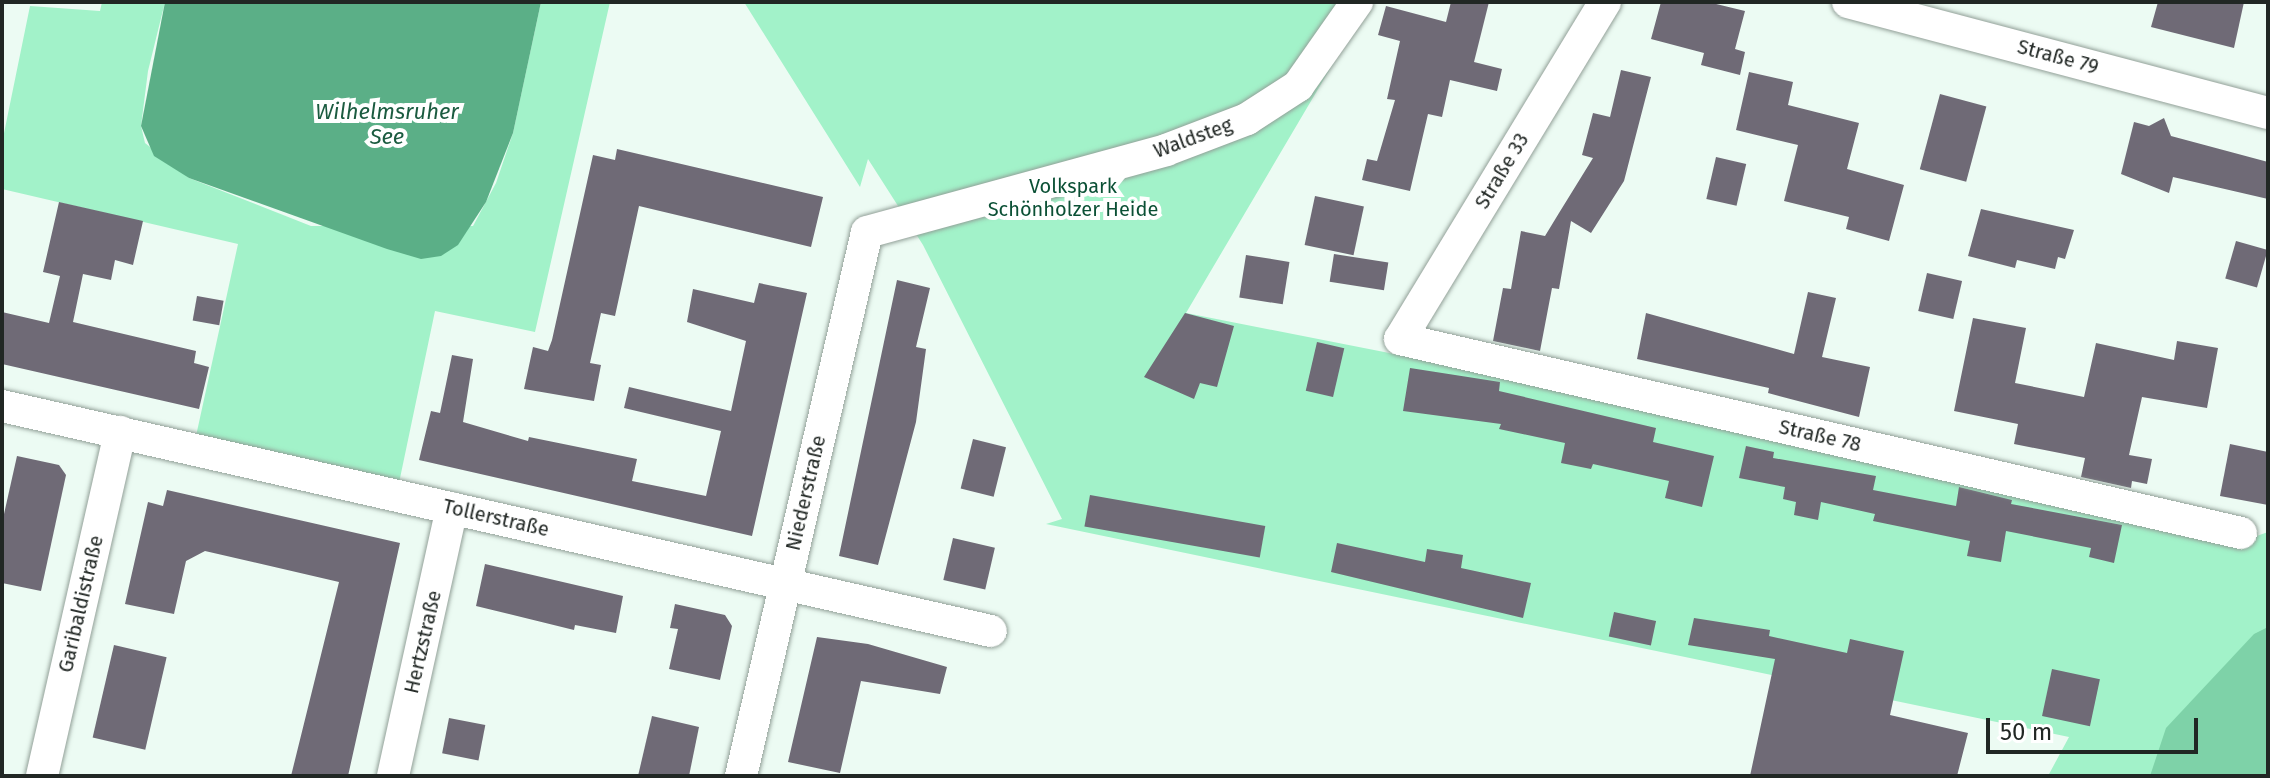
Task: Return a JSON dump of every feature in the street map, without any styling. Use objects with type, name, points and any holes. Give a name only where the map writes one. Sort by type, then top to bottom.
[{"type":"street","name":"Waldsteg","points":[[888,226],[1166,150],[1247,119],[1298,86],[1357,2]]},
{"type":"street","name":"Straße 33","points":[[1400,339],[1605,2]]},
{"type":"street","name":"Straße 79","points":[[1848,2],[2268,113]]},
{"type":"street","name":"Niederstraße","points":[[741,776],[867,232],[888,226]]},
{"type":"street","name":"Straße 78","points":[[1400,339],[2241,533]]},
{"type":"street","name":"Tollerstraße","points":[[2,406],[991,631]]},
{"type":"street","name":"Garibaldistraße","points":[[42,776],[120,432]]},
{"type":"street","name":"Hertzstraße","points":[[393,776],[452,508]]},
{"type":"green space","points":[[102,2],[165,2],[148,71],[141,126],[145,143],[189,178],[311,226],[473,226],[496,183],[513,133],[541,2],[610,2],[535,332],[435,311],[399,483],[196,436],[238,244],[2,189],[2,143],[30,6],[100,11]]},
{"type":"green space","name":"Volkspark Schönholzer Heide","points":[[744,2],[1357,2],[1347,40],[1186,313],[1516,378],[2231,545],[2268,532],[2268,776],[2048,776],[2069,737],[1046,524],[1062,519],[923,245],[868,159],[860,187]]},
{"type":"shaded area","points":[[2268,627],[2268,776],[2150,776],[2166,728],[2254,634]]},
{"type":"water","name":"Wilhelmsruher See","points":[[165,2],[541,2],[513,133],[486,202],[458,245],[441,256],[421,259],[189,178],[154,156],[141,126]]},
{"type":"building","points":[[1451,2],[1489,2],[1474,62],[1502,69],[1497,91],[1450,80],[1442,117],[1428,114],[1410,191],[1362,180],[1367,159],[1377,161],[1395,100],[1387,99],[1400,41],[1378,35],[1386,6],[1446,22]]},
{"type":"building","points":[[1661,2],[1708,2],[1745,11],[1735,49],[1745,52],[1740,75],[1701,65],[1704,53],[1651,39]]},
{"type":"building","points":[[2158,2],[2244,2],[2234,48],[2151,27]]},
{"type":"building","points":[[1621,70],[1651,77],[1624,181],[1591,233],[1571,221],[1559,289],[1552,288],[1540,351],[1493,341],[1503,288],[1511,289],[1521,231],[1545,236],[1593,158],[1582,155],[1593,113],[1610,117]]},
{"type":"building","points":[[1749,72],[1793,82],[1788,105],[1859,123],[1847,169],[1904,185],[1889,241],[1846,229],[1849,217],[1784,201],[1798,145],[1736,130]]},
{"type":"building","points":[[1940,94],[1986,106],[1966,182],[1920,169]]},
{"type":"building","points":[[2164,118],[2171,136],[2268,162],[2268,199],[2173,177],[2169,193],[2121,174],[2134,122],[2149,126]]},
{"type":"building","points":[[617,149],[823,197],[811,247],[639,206],[615,316],[601,313],[590,363],[601,365],[594,401],[524,389],[533,347],[548,351],[552,340],[593,155],[615,160]]},
{"type":"building","points":[[1716,157],[1746,164],[1737,206],[1706,199]]},
{"type":"building","points":[[1315,196],[1364,206],[1354,255],[1305,245]]},
{"type":"building","points":[[59,202],[143,221],[133,265],[115,260],[111,280],[83,274],[73,322],[196,351],[194,363],[209,367],[199,409],[2,364],[2,312],[49,323],[60,276],[43,272]]},
{"type":"building","points":[[1981,209],[2074,230],[2065,259],[2058,257],[2055,269],[2017,260],[2015,268],[1968,256]]},
{"type":"building","points":[[2236,241],[2268,250],[2257,288],[2225,278]]},
{"type":"building","points":[[1334,254],[1388,263],[1384,290],[1330,282]]},
{"type":"building","points":[[1246,255],[1289,262],[1283,304],[1239,297]]},
{"type":"building","points":[[1927,273],[1962,281],[1953,319],[1918,311]]},
{"type":"building","points":[[897,280],[930,288],[916,347],[926,349],[916,422],[878,565],[839,556]]},
{"type":"building","points":[[759,283],[807,293],[752,536],[419,460],[431,411],[440,413],[452,355],[473,359],[463,422],[528,441],[529,437],[637,459],[632,481],[706,496],[721,431],[624,408],[629,387],[731,411],[746,341],[687,322],[693,289],[754,303]]},
{"type":"building","points":[[1808,292],[1836,298],[1822,357],[1870,367],[1859,417],[1768,393],[1769,388],[1637,359],[1646,313],[1794,354]]},
{"type":"building","points":[[197,296],[224,301],[219,325],[193,321]]},
{"type":"building","points":[[1185,313],[1234,326],[1217,387],[1200,383],[1194,399],[1144,377]]},
{"type":"building","points":[[1973,318],[2026,328],[2015,383],[2084,397],[2096,343],[2174,360],[2177,341],[2218,348],[2207,408],[2142,397],[2129,455],[2152,459],[2147,484],[2132,481],[2131,488],[2081,477],[2085,458],[2014,444],[2018,424],[1954,411]]},
{"type":"building","points":[[1317,342],[1344,348],[1333,397],[1306,391]]},
{"type":"building","points":[[1410,368],[1500,382],[1499,391],[1656,428],[1653,442],[1714,456],[1702,507],[1665,498],[1669,481],[1593,464],[1591,469],[1561,463],[1565,443],[1499,429],[1501,424],[1403,411]]},
{"type":"building","points":[[973,439],[1006,447],[994,497],[961,488]]},
{"type":"building","points":[[2230,444],[2268,452],[2268,505],[2220,496]]},
{"type":"building","points":[[1746,446],[1774,452],[1773,458],[1876,476],[1873,490],[1956,506],[1959,487],[2012,500],[2011,504],[2122,525],[2114,563],[2089,557],[2091,548],[2006,531],[2001,562],[1967,556],[1970,541],[1873,521],[1875,514],[1821,502],[1818,520],[1794,515],[1796,502],[1783,499],[1785,487],[1739,478]]},
{"type":"building","points":[[17,456],[59,465],[66,475],[41,591],[2,583],[2,523]]},
{"type":"building","points":[[167,490],[400,543],[348,776],[291,776],[339,582],[205,551],[186,561],[174,614],[125,604],[148,502],[163,506]]},
{"type":"building","points":[[1090,495],[1265,526],[1260,557],[1084,527]]},
{"type":"building","points":[[953,538],[995,548],[985,590],[943,580]]},
{"type":"building","points":[[1337,543],[1425,562],[1427,549],[1463,555],[1461,568],[1531,583],[1523,618],[1331,572]]},
{"type":"building","points":[[485,564],[623,596],[616,633],[575,625],[574,630],[476,606]]},
{"type":"building","points":[[675,604],[725,615],[732,626],[720,680],[669,669],[678,629],[670,628]]},
{"type":"building","points":[[1614,612],[1656,621],[1651,645],[1609,636]]},
{"type":"building","points":[[1694,618],[1770,630],[1769,636],[1847,653],[1850,639],[1904,651],[1890,715],[1968,733],[1957,776],[1750,776],[1775,659],[1688,645]]},
{"type":"building","points":[[817,637],[868,644],[947,667],[940,694],[861,681],[840,773],[788,762]]},
{"type":"building","points":[[114,645],[167,657],[145,750],[93,738]]},
{"type":"building","points":[[2052,669],[2100,679],[2090,726],[2042,716]]},
{"type":"building","points":[[652,716],[699,727],[689,776],[638,776]]},
{"type":"building","points":[[449,718],[485,725],[478,760],[442,753]]}]
